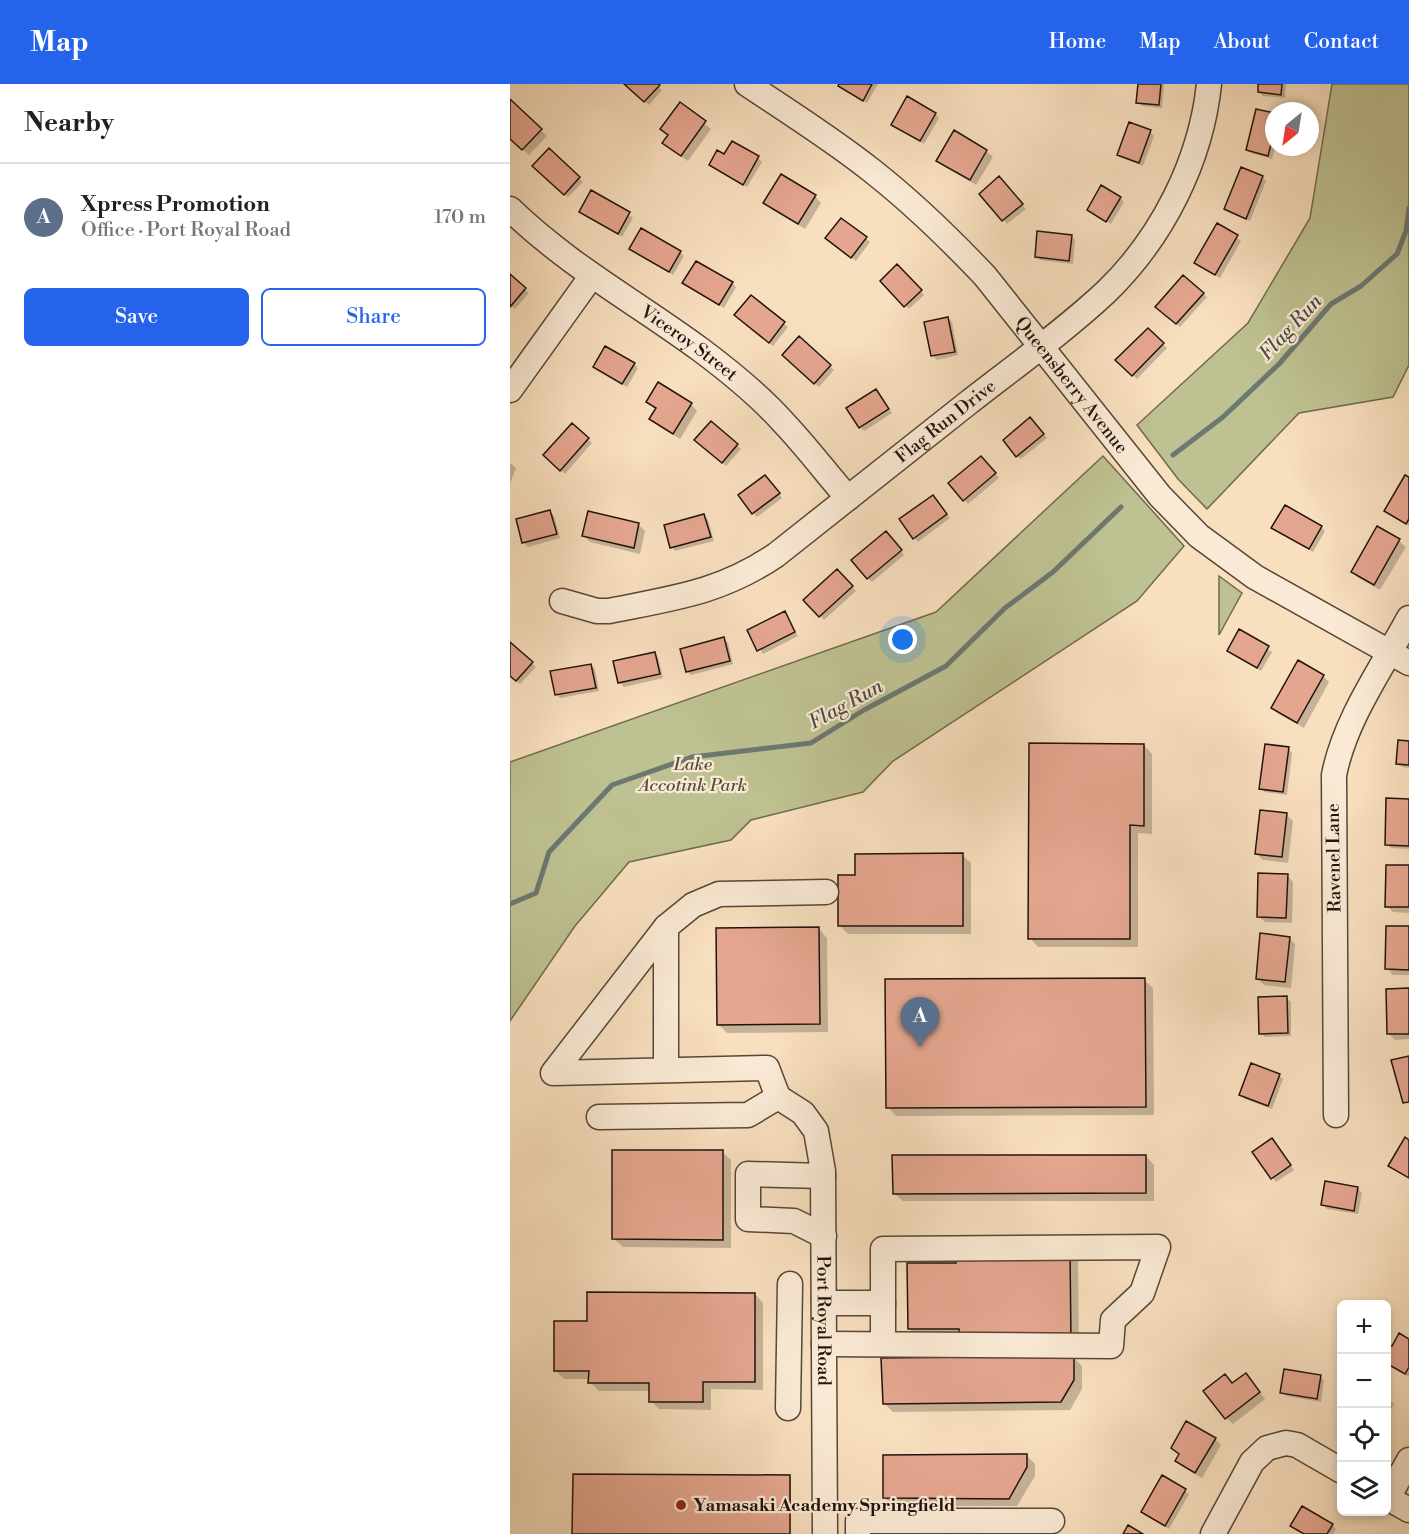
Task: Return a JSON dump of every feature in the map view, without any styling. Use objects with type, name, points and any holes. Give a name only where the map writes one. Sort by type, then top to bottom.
[{"type":"street","name":"Queensberry Avenue","points":[[747,84],[872,170],[957,246],[985,276],[1160,496],[1199,536],[1255,577],[1400,658]]},
{"type":"street","name":"Flag Run Drive","points":[[562,601],[597,611],[609,611],[700,592],[754,570],[1041,346],[1107,291],[1132,263],[1153,234],[1172,204],[1188,169],[1199,133],[1209,84]]},
{"type":"street","name":"Viceroy Street","points":[[510,209],[591,277],[701,350],[744,385],[782,421],[848,498]]},
{"type":"street","points":[[510,390],[591,277]]},
{"type":"street","name":"Ravenel Lane","points":[[1336,1115],[1334,775],[1346,732],[1400,658],[1409,618]]},
{"type":"street","points":[[599,1117],[748,1115],[778,1097],[767,1068],[553,1072],[666,927],[693,905],[719,894],[826,892]]},
{"type":"street","points":[[666,927],[666,1070]]},
{"type":"street","name":"Port Royal Road","points":[[778,1097],[802,1113],[816,1131],[823,1176],[825,1534]]},
{"type":"street","points":[[823,1176],[748,1174],[748,1219],[794,1221],[824,1236]]},
{"type":"street","points":[[824,1344],[1111,1346],[1113,1320],[1142,1293],[1158,1247],[883,1249],[883,1344]]},
{"type":"street","points":[[788,1408],[790,1284]]},
{"type":"street","points":[[824,1303],[883,1303]]},
{"type":"street","points":[[1213,1534],[1252,1462],[1267,1448],[1286,1443],[1297,1445],[1337,1469]]},
{"type":"street","points":[[1391,1490],[1409,1460]]},
{"type":"street","points":[[1391,1499],[1409,1510]]},
{"type":"street","points":[[858,1534],[858,1521],[1052,1521]]},
{"type":"green space","points":[[1332,84],[1409,84],[1409,365],[1393,397],[1299,413],[1207,509],[1178,479],[1137,425],[1248,323],[1310,218]]},
{"type":"green space","name":"Lake Accotink Park","points":[[1103,456],[1184,546],[1137,601],[893,761],[863,792],[751,820],[731,840],[629,862],[575,926],[510,1021],[510,762],[936,612]]},
{"type":"green space","points":[[1219,576],[1242,593],[1219,635]]},
{"type":"building","points":[[624,84],[658,84],[660,85],[644,102]]},
{"type":"building","points":[[839,84],[872,84],[863,101],[838,86]]},
{"type":"building","points":[[1138,84],[1161,84],[1159,105],[1136,103]]},
{"type":"building","points":[[1258,84],[1282,84],[1281,95],[1258,92]]},
{"type":"building","points":[[907,96],[936,113],[920,141],[891,125]]},
{"type":"building","points":[[510,99],[542,129],[522,150],[510,139]]},
{"type":"building","points":[[680,102],[706,121],[681,156],[662,143],[668,135],[660,129]]},
{"type":"building","points":[[1256,109],[1265,111],[1265,155],[1246,150]]},
{"type":"building","points":[[1129,122],[1151,130],[1139,163],[1117,155]]},
{"type":"building","points":[[954,130],[987,150],[970,180],[936,161]]},
{"type":"building","points":[[732,141],[759,156],[743,185],[709,165],[717,150],[724,154]]},
{"type":"building","points":[[549,148],[580,177],[564,195],[532,166]]},
{"type":"building","points":[[1241,167],[1263,176],[1246,219],[1224,209]]},
{"type":"building","points":[[781,174],[816,195],[798,224],[763,203]]},
{"type":"building","points":[[999,176],[1023,204],[1002,221],[979,194]]},
{"type":"building","points":[[1101,185],[1121,197],[1106,222],[1087,210]]},
{"type":"building","points":[[591,190],[630,212],[618,234],[579,212]]},
{"type":"building","points":[[841,218],[867,237],[851,258],[825,238]]},
{"type":"building","points":[[1217,223],[1238,235],[1215,275],[1194,263]]},
{"type":"building","points":[[641,228],[681,251],[669,272],[629,249]]},
{"type":"building","points":[[1037,231],[1072,235],[1069,261],[1035,257]]},
{"type":"building","points":[[696,261],[733,282],[719,305],[682,283]]},
{"type":"building","points":[[897,264],[922,290],[904,307],[880,281]]},
{"type":"building","points":[[510,274],[526,288],[510,307]]},
{"type":"building","points":[[1183,275],[1204,293],[1176,324],[1155,307]]},
{"type":"building","points":[[751,295],[785,322],[769,343],[734,315]]},
{"type":"building","points":[[948,317],[955,352],[931,356],[924,322]]},
{"type":"building","points":[[1148,328],[1164,343],[1132,376],[1115,360]]},
{"type":"building","points":[[799,336],[831,365],[814,384],[782,355]]},
{"type":"building","points":[[605,346],[635,363],[622,384],[593,367]]},
{"type":"building","points":[[658,382],[692,403],[673,434],[649,419],[656,408],[646,402]]},
{"type":"building","points":[[876,389],[889,409],[859,428],[846,408]]},
{"type":"building","points":[[1030,417],[1044,434],[1016,457],[1003,440]]},
{"type":"building","points":[[711,421],[738,444],[722,463],[694,440]]},
{"type":"building","points":[[572,423],[589,438],[560,471],[543,455]]},
{"type":"building","points":[[981,456],[996,473],[963,501],[948,483]]},
{"type":"building","points":[[765,475],[780,493],[752,514],[738,495]]},
{"type":"building","points":[[1405,475],[1409,477],[1409,519],[1406,524],[1384,511]]},
{"type":"building","points":[[933,495],[947,514],[913,539],[899,519]]},
{"type":"building","points":[[1285,505],[1322,526],[1309,549],[1271,528]]},
{"type":"building","points":[[550,510],[557,534],[522,543],[516,519]]},
{"type":"building","points":[[588,511],[639,523],[634,548],[582,536]]},
{"type":"building","points":[[704,514],[711,537],[670,548],[664,525]]},
{"type":"building","points":[[1377,526],[1400,539],[1374,585],[1351,572]]},
{"type":"building","points":[[886,531],[902,550],[867,579],[851,560]]},
{"type":"building","points":[[837,569],[853,586],[819,617],[803,600]]},
{"type":"building","points":[[785,611],[795,632],[757,651],[747,630]]},
{"type":"building","points":[[1239,629],[1269,646],[1257,668],[1227,651]]},
{"type":"building","points":[[724,637],[730,661],[686,672],[680,649]]},
{"type":"building","points":[[510,642],[533,662],[516,681],[510,676]]},
{"type":"building","points":[[655,652],[660,674],[618,683],[613,661]]},
{"type":"building","points":[[1298,660],[1324,675],[1297,723],[1271,708]]},
{"type":"building","points":[[591,664],[596,688],[555,695],[550,671]]},
{"type":"building","points":[[1398,740],[1409,741],[1409,765],[1396,764]]},
{"type":"building","points":[[1029,743],[1144,744],[1144,826],[1130,825],[1130,939],[1028,939]]},
{"type":"building","points":[[1265,744],[1289,747],[1283,792],[1259,789]]},
{"type":"building","points":[[1386,798],[1409,799],[1409,846],[1385,845]]},
{"type":"building","points":[[1260,810],[1287,813],[1282,857],[1255,854]]},
{"type":"building","points":[[963,853],[963,926],[838,926],[838,875],[855,875],[855,854]]},
{"type":"building","points":[[1386,865],[1409,865],[1409,907],[1385,907]]},
{"type":"building","points":[[1258,873],[1288,874],[1286,918],[1257,917]]},
{"type":"building","points":[[1386,926],[1409,926],[1409,970],[1385,969]]},
{"type":"building","points":[[819,927],[820,1024],[717,1025],[716,928]]},
{"type":"building","points":[[1260,933],[1290,937],[1285,982],[1256,979]]},
{"type":"building","points":[[1145,978],[1146,1107],[886,1108],[885,979]]},
{"type":"building","points":[[1409,988],[1409,1034],[1387,1034],[1386,989]]},
{"type":"building","points":[[1287,996],[1288,1033],[1259,1034],[1258,997]]},
{"type":"building","points":[[1409,1056],[1409,1102],[1403,1103],[1391,1060]]},
{"type":"building","points":[[1251,1063],[1280,1074],[1268,1106],[1239,1095]]},
{"type":"building","points":[[1405,1137],[1409,1140],[1409,1178],[1388,1166]]},
{"type":"building","points":[[1272,1138],[1291,1165],[1271,1179],[1252,1152]]},
{"type":"building","points":[[612,1150],[723,1150],[723,1240],[612,1239]]},
{"type":"building","points":[[892,1155],[1146,1155],[1146,1193],[893,1194]]},
{"type":"building","points":[[1325,1181],[1358,1187],[1354,1211],[1321,1205]]},
{"type":"building","points":[[1070,1251],[1071,1340],[959,1341],[959,1329],[908,1329],[907,1263],[956,1263],[956,1252]]},
{"type":"building","points":[[587,1292],[755,1293],[755,1382],[703,1382],[703,1402],[649,1402],[649,1383],[588,1383],[589,1371],[554,1371],[554,1321],[587,1321]]},
{"type":"building","points":[[1399,1333],[1409,1339],[1409,1367],[1405,1374],[1391,1366],[1392,1346]]},
{"type":"building","points":[[1074,1356],[1074,1380],[1061,1402],[883,1404],[881,1358]]},
{"type":"building","points":[[1284,1369],[1321,1375],[1317,1399],[1280,1393]]},
{"type":"building","points":[[1246,1373],[1260,1392],[1225,1419],[1203,1391],[1225,1374],[1232,1383]]},
{"type":"building","points":[[1186,1421],[1216,1438],[1195,1473],[1175,1461],[1179,1454],[1171,1448]]},
{"type":"building","points":[[1027,1454],[1027,1467],[1009,1499],[883,1498],[883,1455]]},
{"type":"building","name":"Yamasaki Academy Springfield","points":[[573,1474],[790,1475],[790,1534],[572,1534]]},
{"type":"building","points":[[1162,1475],[1186,1489],[1165,1526],[1141,1512]]},
{"type":"building","points":[[1302,1506],[1333,1524],[1327,1534],[1304,1534],[1290,1526]]},
{"type":"building","points":[[1128,1525],[1143,1534],[1123,1534]]},
{"type":"waterway","name":"Flag Run","points":[[1173,455],[1223,417],[1279,364],[1331,304],[1361,286],[1397,254],[1406,231],[1409,208]]},
{"type":"waterway","name":"Flag Run","points":[[510,904],[536,893],[549,852],[612,785],[692,757],[811,743],[864,710],[946,666],[1005,608],[1053,572],[1121,507]]},
{"type":"place","name":"Xpress Promotion","points":[[920,1047]]},
{"type":"place","name":"Yamasaki Academy Springfield","points":[[681,1505]]}]
